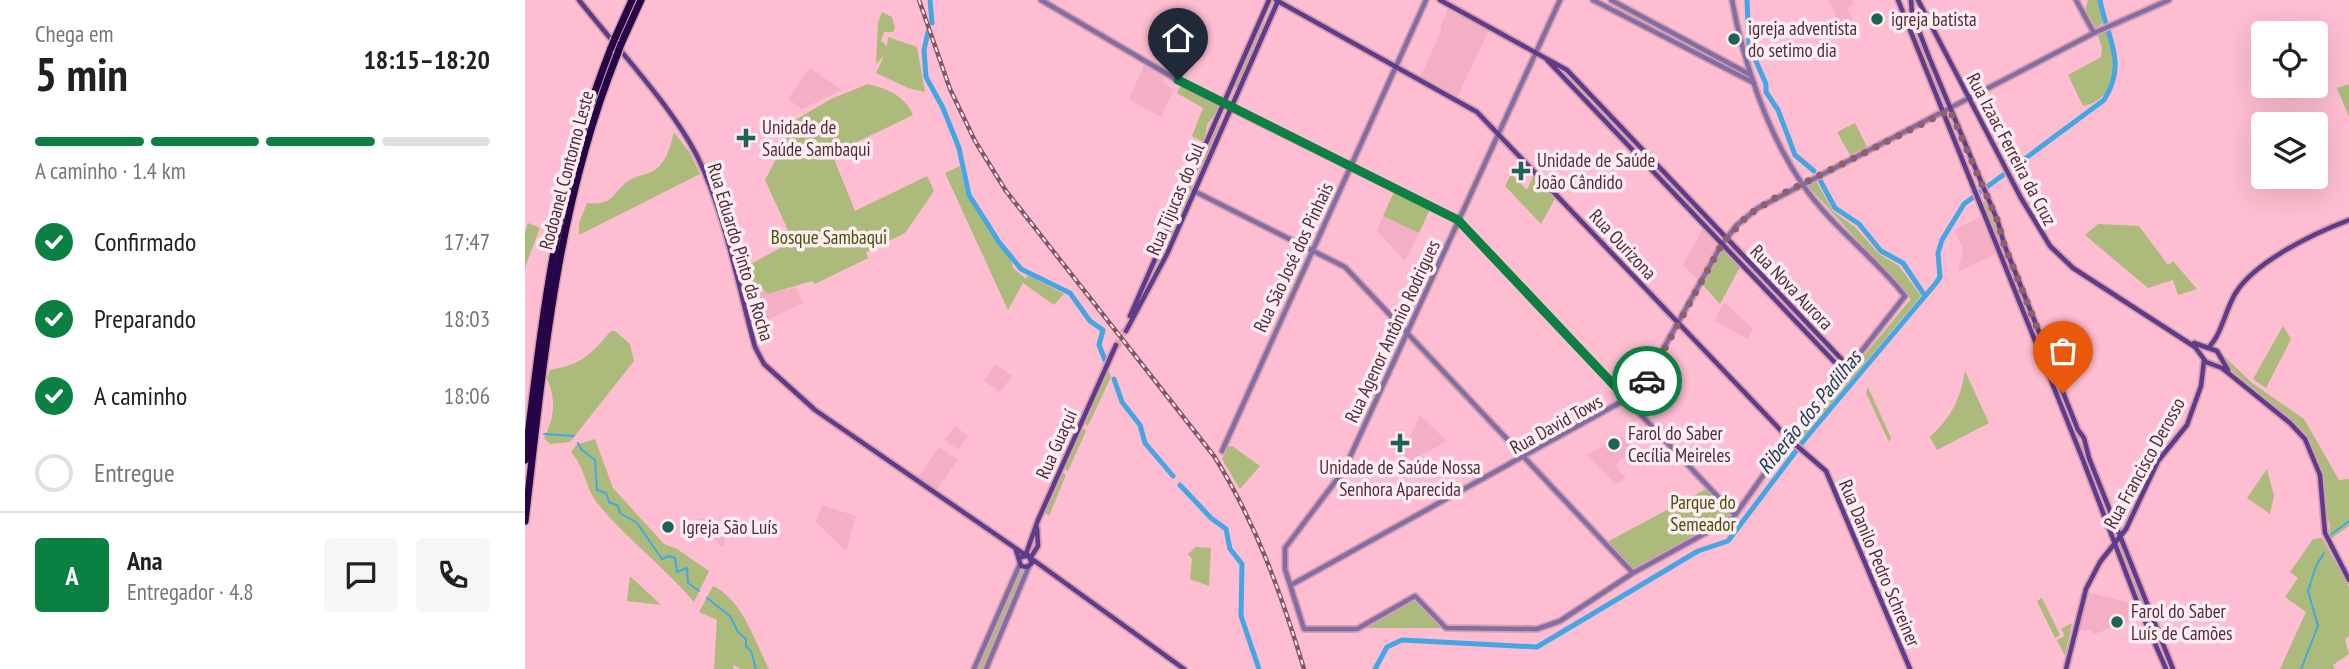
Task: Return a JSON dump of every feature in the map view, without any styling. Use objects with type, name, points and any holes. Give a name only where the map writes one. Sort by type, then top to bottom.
[{"type":"highway","name":"Rodoanel Contorno Leste","points":[[525,521],[564,228],[591,125],[617,55],[618,41],[632,0]]},
{"type":"highway","name":"Rodoanel Contorno Leste","points":[[525,460],[545,291],[559,216],[589,106],[611,48],[618,41],[641,0]]},
{"type":"highway","points":[[525,434],[531,414]]},
{"type":"main road","name":"Rua Eduardo Pinto da Rocha","points":[[579,0],[680,129],[697,156],[710,188],[756,350],[764,364],[820,413],[1184,669]]},
{"type":"main road","name":"Rua Tijucas do Sul","points":[[1269,0],[1125,330],[1170,246],[1277,1]]},
{"type":"main road","name":"Rua Nova Aurora","points":[[1440,0],[1567,70],[1849,367]]},
{"type":"main road","points":[[1898,0],[2116,543],[2136,601],[2166,669]]},
{"type":"main road","points":[[1912,13],[1915,5],[1919,3],[1912,0],[1912,13],[1934,71],[2075,423],[2084,438],[2173,669]]},
{"type":"main road","name":"Rua Ourizona","points":[[1277,1],[1468,106],[1498,132],[1794,444],[1824,468]]},
{"type":"main road","name":"Rua Izaac Ferreira da Cruz","points":[[1919,3],[2040,232],[2060,257],[2179,335],[2195,347],[2203,359],[2243,386]]},
{"type":"main road","points":[[1262,16],[1269,20]]},
{"type":"main road","name":"Rua Nova Aurora","points":[[1535,51],[1557,69],[1844,372]]},
{"type":"main road","points":[[1926,70],[1934,71]]},
{"type":"main road","points":[[1929,77],[1937,78]]},
{"type":"main road","points":[[1229,90],[1234,88],[1236,94]]},
{"type":"main road","points":[[1216,119],[1217,124],[1223,122]]},
{"type":"main road","points":[[1959,149],[1967,151]]},
{"type":"main road","points":[[1193,170],[1198,169],[1201,173]]},
{"type":"main road","points":[[2207,348],[2233,296],[2252,273],[2349,220]]},
{"type":"main road","points":[[1163,242],[1166,247],[1170,246]]},
{"type":"main road","points":[[1751,274],[1755,268]]},
{"type":"main road","points":[[1755,278],[1760,273]]},
{"type":"main road","points":[[2010,281],[2017,278]]},
{"type":"main road","points":[[2014,289],[2017,285],[2020,286]]},
{"type":"main road","points":[[2223,320],[2219,354],[2243,386],[2294,427],[2311,450],[2321,480],[2323,530],[2349,580]]},
{"type":"main road","name":"Rua Izaac Ferreira da Cruz","points":[[2179,335],[2219,354]]},
{"type":"main road","name":"Rua Guaçuí","points":[[1026,557],[1037,522],[1117,346]]},
{"type":"main road","name":"Rua Francisco Derosso","points":[[2201,386],[2203,359],[2207,348]]},
{"type":"main road","name":"Rua Francisco Derosso","points":[[2066,669],[2084,595],[2097,567],[2120,537],[2158,461],[2187,425],[2201,386],[2219,354]]},
{"type":"main road","points":[[1788,437],[1849,367]]},
{"type":"main road","points":[[2069,426],[2075,423]]},
{"type":"main road","name":"Rua Danilo Pedro Schreiner","points":[[1824,468],[1910,669]]},
{"type":"main road","points":[[2096,493],[2103,491]]},
{"type":"main road","name":"Rua Guaçuí","points":[[1026,557],[1038,546],[1037,522]]},
{"type":"main road","points":[[1033,539],[1038,546]]},
{"type":"main road","points":[[1016,550],[1026,557],[1030,566]]},
{"type":"main road","points":[[1026,557],[1030,566]]},
{"type":"main road","points":[[1030,566],[1038,565]]},
{"type":"main road","points":[[2130,579],[2136,576]]},
{"type":"street","points":[[1041,0],[1222,104],[1458,220],[1735,515]]},
{"type":"street","name":"Rua São José dos Pinhais","points":[[1222,450],[1426,0]]},
{"type":"street","name":"Rua Agenor Antônio Rodrigues","points":[[1560,0],[1405,331],[1344,470],[1288,542],[1284,556],[1304,629],[1357,629],[1415,596],[1446,628],[1551,626],[1633,573]]},
{"type":"street","points":[[1593,0],[1754,83]]},
{"type":"street","points":[[1611,0],[1750,75]]},
{"type":"street","points":[[1732,0],[1750,75],[1802,185],[1904,294],[1903,300],[1849,367]]},
{"type":"street","points":[[2076,0],[2094,33]]},
{"type":"street","name":"Rua David Tows","points":[[1291,586],[1628,400],[1642,389],[1722,244],[1748,215],[2111,24],[2169,0]]},
{"type":"street","points":[[1193,190],[1312,248],[1356,277],[1633,573],[1717,529],[1735,515],[1788,437]]},
{"type":"street","points":[[1678,197],[1683,192]]},
{"type":"street","name":"Rua Guaçuí","points":[[974,669],[1026,557]]},
{"type":"street","points":[[986,669],[1030,566]]},
{"type":"shaded area","points":[[1828,0],[1852,0],[1854,4],[1847,8],[1853,20],[1842,26]]},
{"type":"shaded area","points":[[1448,8],[1489,30],[1458,96],[1421,76],[1442,29],[1440,28]]},
{"type":"shaded area","points":[[1144,64],[1162,74],[1164,83],[1173,90],[1161,117],[1129,100]]},
{"type":"shaded area","points":[[810,68],[842,90],[802,109],[788,99]]},
{"type":"shaded area","points":[[1383,216],[1419,233],[1405,261],[1377,231]]},
{"type":"shaded area","points":[[1980,217],[1997,253],[1958,272],[1963,249],[1954,230]]},
{"type":"shaded area","points":[[1703,228],[1718,244],[1698,280],[1683,265]]},
{"type":"shaded area","points":[[755,282],[768,294],[796,287],[803,303],[754,326],[745,294]]},
{"type":"shaded area","points":[[1724,302],[1753,329],[1748,339],[1714,321]]},
{"type":"shaded area","points":[[995,364],[1012,376],[1000,392],[984,381]]},
{"type":"shaded area","points":[[1420,415],[1447,441],[1411,461],[1402,454]]},
{"type":"shaded area","points":[[955,426],[968,436],[958,450],[944,440]]},
{"type":"shaded area","points":[[1622,436],[1636,451],[1618,461],[1617,468],[1626,478],[1615,484],[1587,455]]},
{"type":"shaded area","points":[[939,447],[958,460],[936,491],[918,478]]},
{"type":"shaded area","points":[[822,505],[856,516],[846,551],[816,522]]},
{"type":"shaded area","points":[[701,518],[730,531],[722,547],[697,520]]},
{"type":"shaded area","points":[[2090,593],[2135,604],[2140,616],[2095,634],[2089,630],[2078,631]]},
{"type":"green space","points":[[2088,0],[2098,0],[2103,23],[2096,28],[2085,11]]},
{"type":"green space","points":[[882,12],[892,17],[895,28],[893,32],[884,32],[881,41],[887,46],[888,37],[917,47],[925,92],[908,88],[876,73],[884,56],[876,64],[878,22]]},
{"type":"green space","points":[[1262,21],[1266,24],[1238,88],[1233,86]]},
{"type":"green space","points":[[2106,29],[2112,51],[2113,75],[2104,95],[2083,106],[2068,75],[2101,57],[2102,48],[2097,33]]},
{"type":"green space","name":"Bosque Sambaqui","points":[[868,84],[895,94],[910,108],[913,115],[832,154],[855,211],[927,176],[934,191],[905,233],[866,252],[868,258],[815,284],[812,281],[768,294],[755,282],[745,294],[736,265],[749,265],[793,241],[765,180],[797,119],[831,99]]},
{"type":"green space","points":[[1181,84],[1221,105],[1207,125],[1204,142],[1192,136],[1203,108],[1177,93]]},
{"type":"green space","points":[[2349,84],[2349,117],[2337,88]]},
{"type":"green space","points":[[1855,123],[1867,147],[1850,155],[1837,132]]},
{"type":"green space","points":[[1216,124],[1220,126],[1202,169],[1197,166]]},
{"type":"green space","points":[[674,132],[690,153],[700,174],[579,235],[579,223],[587,203],[608,201],[628,181],[660,166]]},
{"type":"green space","points":[[1627,136],[1722,236],[1721,238],[1626,139]]},
{"type":"green space","points":[[960,166],[966,193],[1011,259],[1013,268],[1026,279],[1028,275],[1064,294],[1054,305],[1023,283],[1008,310],[945,173]]},
{"type":"green space","points":[[1511,174],[1527,190],[1534,174],[1556,197],[1541,224],[1505,186]]},
{"type":"green space","points":[[1816,181],[1833,211],[1855,227],[1879,254],[1899,266],[1921,296],[1799,442],[1795,438],[1911,299],[1808,186]]},
{"type":"green space","points":[[1194,187],[1167,246],[1168,233],[1188,189]]},
{"type":"green space","points":[[1394,192],[1430,209],[1419,233],[1383,216]]},
{"type":"green space","points":[[1985,201],[2016,278],[2014,280],[1981,203]]},
{"type":"green space","points":[[528,223],[540,228],[525,267],[525,232]]},
{"type":"green space","points":[[2098,224],[2139,226],[2168,265],[2173,261],[2197,289],[2178,295],[2173,280],[2148,288],[2085,235]]},
{"type":"green space","points":[[1728,242],[1845,365],[1843,368],[1726,245]]},
{"type":"green space","points":[[1722,248],[1740,267],[1720,304],[1702,284]]},
{"type":"green space","points":[[2016,288],[2019,288],[2027,306],[2073,425]]},
{"type":"green space","points":[[2283,326],[2291,339],[2266,388],[2253,379]]},
{"type":"green space","points":[[611,331],[615,331],[630,344],[634,361],[570,442],[550,444],[544,438],[553,408],[547,378],[550,370],[571,365],[585,357]]},
{"type":"green space","points":[[2224,356],[2252,383],[2304,419],[2339,480],[2349,479],[2349,526],[2329,540],[2330,525],[2324,508],[2322,472],[2310,442],[2291,420],[2229,368]]},
{"type":"green space","points":[[1108,370],[1111,377],[1088,426],[1083,422]]},
{"type":"green space","points":[[1965,371],[1989,423],[1937,450],[1930,437],[1953,408]]},
{"type":"green space","points":[[1868,387],[1891,438],[1889,442],[1866,393]]},
{"type":"green space","points":[[1081,427],[1086,431],[1068,471],[1063,467]]},
{"type":"green space","points":[[595,439],[613,488],[664,544],[677,549],[709,571],[694,602],[621,530],[594,498],[571,452],[576,445]]},
{"type":"green space","points":[[1232,446],[1260,466],[1240,489],[1222,459],[1227,447]]},
{"type":"green space","points":[[2267,469],[2274,496],[2270,514],[2247,498]]},
{"type":"green space","points":[[1062,472],[1066,475],[1049,516],[1044,512]]},
{"type":"green space","name":"Parque do Semeador","points":[[1708,488],[1734,515],[1719,527],[1634,571],[1607,542]]},
{"type":"green space","points":[[2322,538],[2349,587],[2349,636],[2345,639],[2349,654],[2333,665],[2335,669],[2280,669],[2306,612],[2285,597],[2298,578],[2290,572],[2313,539]]},
{"type":"green space","points":[[1196,547],[1211,548],[1209,586],[1190,579],[1192,559],[1188,554]]},
{"type":"green space","points":[[1021,567],[1027,569],[984,669],[975,669]]},
{"type":"green space","points":[[630,576],[661,605],[627,601]]},
{"type":"green space","points":[[2136,579],[2172,669],[2168,669],[2132,581]]},
{"type":"green space","points":[[713,586],[723,592],[740,611],[769,669],[741,669],[734,665],[733,669],[714,669],[717,620],[699,612]]},
{"type":"green space","points":[[1414,597],[1444,628],[1360,628]]},
{"type":"green space","points":[[2042,598],[2060,635],[2055,638],[2037,601]]},
{"type":"green space","points":[[2072,623],[2065,656],[2057,640],[2065,636],[2061,629]]},
{"type":"waterway","points":[[930,0],[932,23]]},
{"type":"waterway","points":[[1747,0],[1749,45],[1766,84],[1766,92],[1778,110],[1795,155],[1814,171]]},
{"type":"waterway","name":"Riberão dos Padilhas","points":[[1375,669],[1387,647],[1402,640],[1537,647],[1698,551],[1728,541],[1805,439],[1936,283],[1940,277],[1938,253],[1942,240],[1964,204],[2104,100],[2111,86],[2115,62],[2100,0]]},
{"type":"waterway","points":[[928,32],[924,50],[926,77],[943,108],[959,148],[969,195],[999,242],[1021,269],[1070,293],[1090,321],[1103,330],[1099,345],[1105,360]]},
{"type":"waterway","points":[[1820,180],[1835,208],[1859,224],[1881,251],[1903,263],[1925,296]]},
{"type":"waterway","points":[[1114,379],[1122,402],[1140,425],[1145,443],[1173,476]]},
{"type":"waterway","points":[[544,434],[574,436]]},
{"type":"waterway","points":[[578,443],[581,449],[595,460],[597,490],[606,493],[609,502],[618,506],[620,513],[637,523],[662,559],[669,556],[675,558],[677,572],[687,568],[688,583],[699,591]]},
{"type":"waterway","points":[[1180,485],[1211,518],[1226,529],[1230,549],[1242,564],[1241,616],[1259,669]]},
{"type":"waterway","points":[[2329,536],[2349,521]]},
{"type":"waterway","points":[[2301,669],[2318,626],[2308,591],[2316,566],[2324,553]]},
{"type":"waterway","points":[[707,598],[730,616],[738,632],[746,639],[746,646],[751,651],[756,669]]},
{"type":"tunnel","points":[[1116,344],[1124,329]]},
{"type":"tunnel","points":[[1118,347],[1126,331]]},
{"type":"railway","points":[[919,0],[950,89],[975,141],[1006,191],[1214,456],[1229,481],[1266,559],[1304,669]]},
{"type":"way so far","points":[[1647,381],[1722,244],[1748,215],[1778,196],[1950,110],[1991,212],[1998,222],[2004,244],[2063,393]]},
{"type":"place","name":"igreja batista","points":[[1877,19]]},
{"type":"place","name":"igreja adventista do setimo dia","points":[[1734,39]]},
{"type":"place","name":"Unidade de Saúde Sambaqui","points":[[746,138]]},
{"type":"place","name":"Unidade de Saúde João Cândido","points":[[1521,171]]},
{"type":"place","name":"Unidade de Saúde Nossa Senhora Aparecida","points":[[1400,443]]},
{"type":"place","name":"Farol do Saber Cecília Meireles","points":[[1614,444]]},
{"type":"place","name":"Igreja São Luís","points":[[668,527]]},
{"type":"place","name":"Farol do Saber Luís de Camões","points":[[2117,622]]},
{"type":"route","points":[[1178,80],[1349,168],[1458,220],[1628,400],[1642,389],[1647,381]]}]
